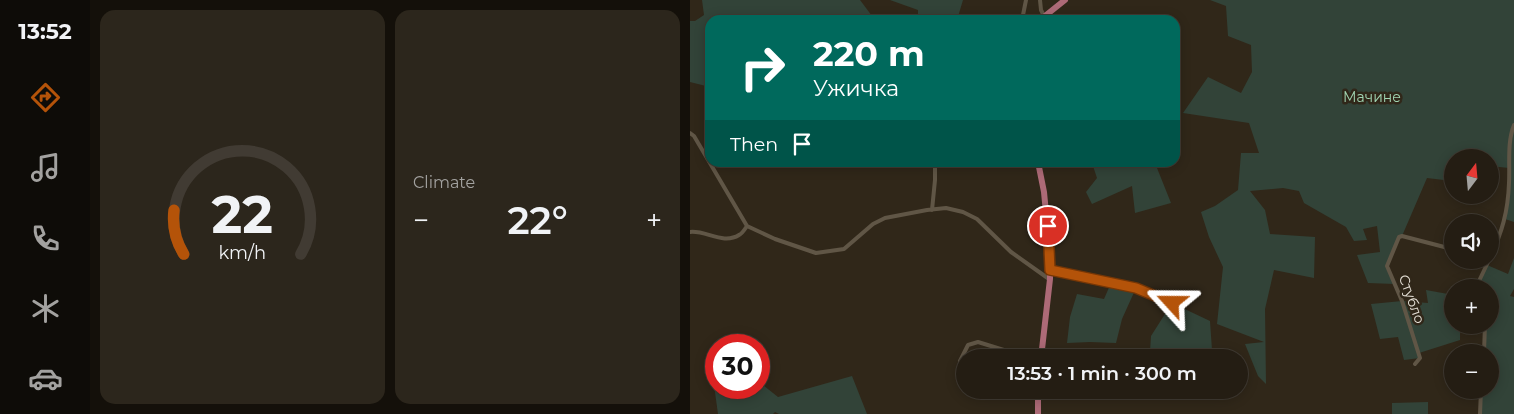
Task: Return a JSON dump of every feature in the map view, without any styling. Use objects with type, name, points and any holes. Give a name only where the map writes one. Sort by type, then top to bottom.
[{"type":"main road","points":[[1046,15],[1065,0]]},
{"type":"main road","points":[[1039,167],[1047,220],[1050,270],[1042,349]]},
{"type":"main road","points":[[1038,399],[1038,414]]},
{"type":"street","points":[[1020,0],[1025,2],[1023,15]]},
{"type":"street","points":[[1040,0],[1042,15]]},
{"type":"street","points":[[1499,238],[1505,219],[1509,185],[1510,139],[1514,125]]},
{"type":"street","points":[[690,133],[694,136],[705,155]]},
{"type":"street","points":[[712,167],[747,226],[775,239],[816,252],[844,249],[873,224],[885,218],[946,208],[962,212],[977,219],[1011,252],[1050,279]]},
{"type":"street","points":[[932,210],[936,167]]},
{"type":"street","points":[[690,232],[724,239],[739,235],[747,226]]},
{"type":"street","name":"Стубло","points":[[1416,364],[1420,358],[1402,301],[1387,266],[1399,237],[1402,236],[1444,247]]},
{"type":"street","points":[[1050,270],[1136,288],[1181,307]]},
{"type":"street","points":[[966,349],[968,345],[978,342],[1001,349]]},
{"type":"street","points":[[1480,414],[1481,399]]},
{"type":"green space","points":[[702,0],[860,0],[871,15],[705,15],[705,86],[690,82],[690,21],[695,21],[704,15]]},
{"type":"green space","points":[[890,0],[963,0],[958,15],[918,15],[918,10]]},
{"type":"green space","name":"Мачине","points":[[1210,0],[1514,0],[1514,222],[1505,219],[1509,168],[1499,167],[1499,149],[1444,149],[1444,180],[1427,178],[1387,266],[1395,284],[1368,283],[1357,255],[1380,252],[1377,226],[1363,229],[1367,240],[1354,241],[1346,227],[1304,203],[1299,191],[1283,188],[1250,191],[1265,210],[1270,234],[1315,237],[1314,278],[1274,270],[1265,309],[1266,384],[1258,376],[1245,344],[1264,342],[1217,324],[1223,267],[1209,237],[1201,212],[1215,206],[1238,190],[1241,153],[1259,153],[1249,123],[1183,113],[1208,77],[1241,93],[1252,72],[1251,45],[1228,36],[1226,6]]},
{"type":"green space","points":[[1093,167],[1157,167],[1171,203],[1135,213],[1132,186],[1092,204],[1086,192],[1097,178]]},
{"type":"green space","points":[[1514,258],[1514,289],[1510,296],[1514,297],[1514,414],[1480,414],[1481,399],[1499,399],[1499,344],[1484,344],[1485,334],[1499,334],[1499,279],[1480,279],[1485,269],[1496,269],[1508,274]]},
{"type":"green space","points":[[1111,283],[1136,288],[1122,319],[1116,343],[1067,343],[1070,317],[1077,294],[1104,299]]},
{"type":"green space","points":[[1426,290],[1444,293],[1444,334],[1460,334],[1460,340],[1419,353],[1420,358],[1404,360],[1398,337],[1380,339],[1371,304],[1402,301],[1428,303]]},
{"type":"green space","points":[[1172,303],[1210,321],[1212,349],[1150,349],[1151,336]]},
{"type":"green space","points":[[852,376],[867,414],[779,414],[775,412],[773,414],[718,414],[716,399],[770,399],[770,391],[778,397]]},
{"type":"green space","points":[[1428,402],[1428,414],[1392,414],[1392,403]]},
{"type":"route","points":[[1048,226],[1050,270],[1136,288],[1172,303]]}]
